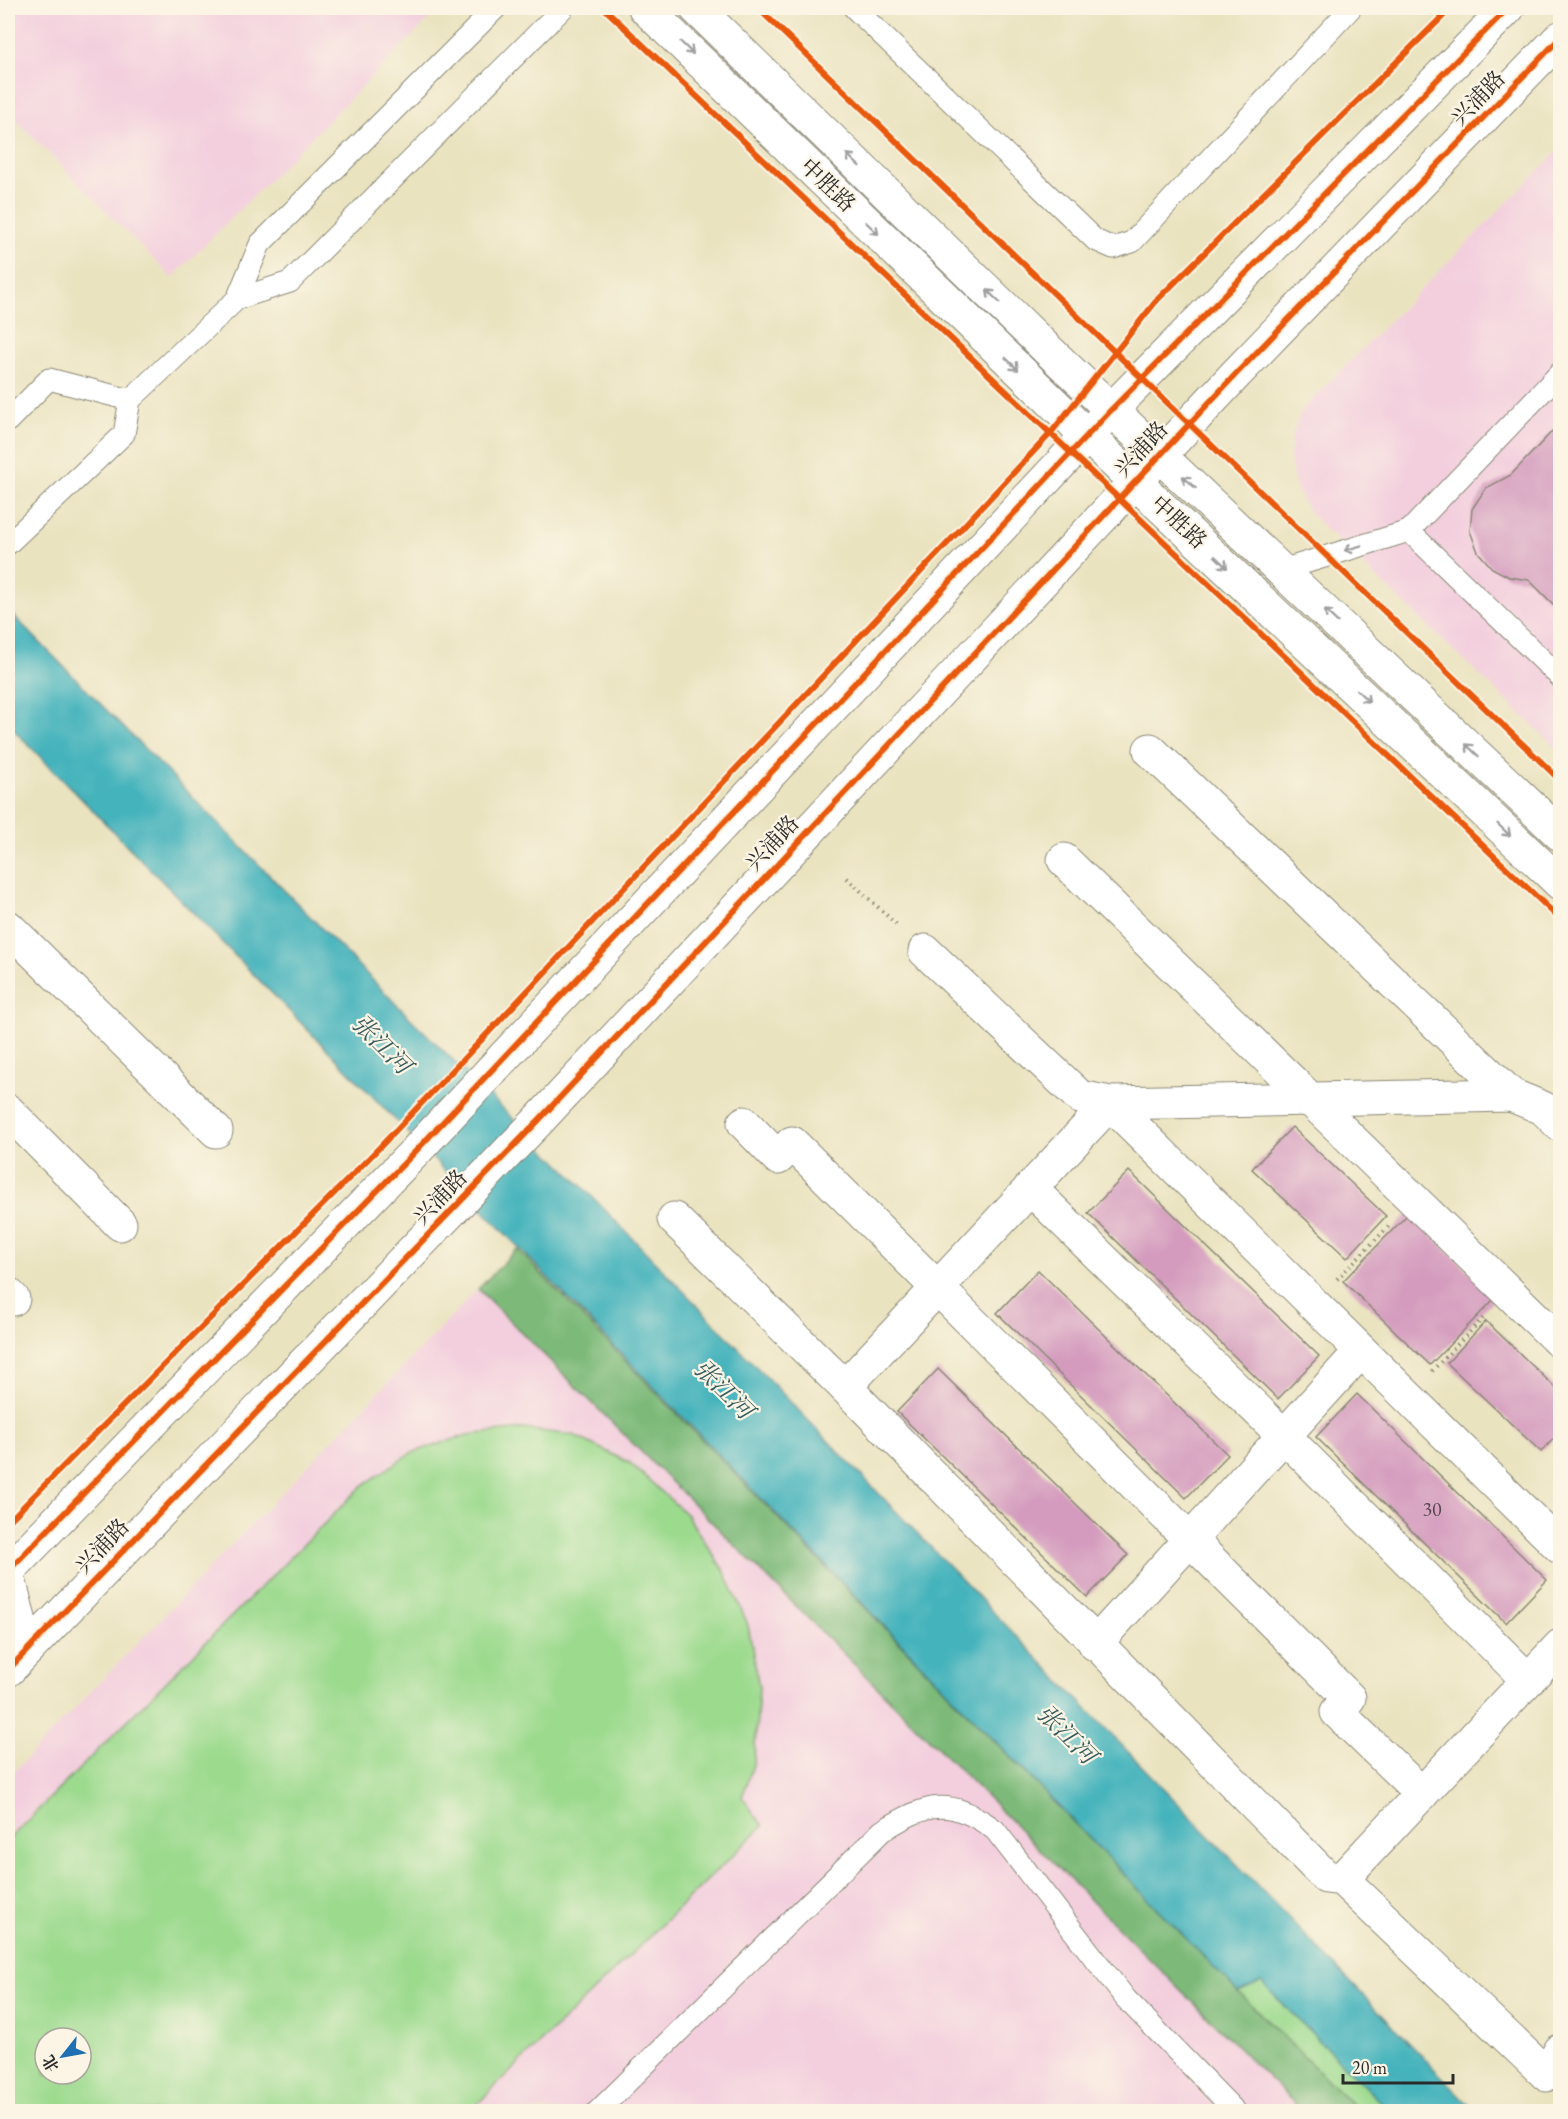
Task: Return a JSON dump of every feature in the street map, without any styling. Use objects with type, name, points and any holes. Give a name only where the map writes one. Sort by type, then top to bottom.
[{"type":"street","name":"中胜路","points":[[645,8],[1135,482],[1560,883]]},
{"type":"street","name":"中胜路","points":[[696,8],[1159,455],[1560,834]]},
{"type":"street","name":"兴浦路","points":[[8,1573],[412,1154],[1112,409],[1508,8]]},
{"type":"street","name":"兴浦路","points":[[14,1655],[538,1121],[1159,455],[1560,38]]},
{"type":"street","points":[[1150,750],[1511,1095]]},
{"type":"street","points":[[1065,860],[1560,1342]]},
{"type":"street","points":[[8,927],[216,1131]]},
{"type":"street","points":[[925,951],[1080,1097],[1110,1103],[1511,1095],[1555,1108]]},
{"type":"street","points":[[845,1387],[1110,1103]]},
{"type":"street","points":[[1110,1103],[1560,1547]]},
{"type":"street","points":[[8,1111],[120,1224]]},
{"type":"street","points":[[744,1122],[778,1158],[792,1143],[1188,1541],[1348,1698],[1337,1712],[1422,1794]]},
{"type":"street","points":[[1030,1188],[1284,1436],[1528,1680]]},
{"type":"street","points":[[674,1219],[845,1387],[1326,1877],[1342,1879],[1547,2075],[1560,2051]]},
{"type":"street","points":[[1095,1644],[1361,1351]]},
{"type":"street","points":[[8,1573],[14,1655]]},
{"type":"street","points":[[1342,1879],[1560,1646]]},
{"type":"lane","points":[[8,544],[124,434],[130,400],[237,299],[260,244],[496,8]]},
{"type":"lane","points":[[237,299],[290,282],[564,8]]},
{"type":"lane","points":[[854,8],[1095,240],[1113,248],[1132,242],[1351,8]]},
{"type":"lane","points":[[1282,570],[1409,531],[1560,373]]},
{"type":"lane","points":[[8,421],[49,379],[130,400]]},
{"type":"lane","points":[[1409,531],[1560,677]]},
{"type":"lane","points":[[597,2112],[882,1830],[914,1811],[951,1806],[976,1815],[995,1830],[1126,1999],[1236,2112]]},
{"type":"path","points":[[848,878],[925,951]]},
{"type":"path","points":[[1313,1303],[1414,1200]]},
{"type":"path","points":[[1408,1396],[1509,1292]]},
{"type":"shaded area","points":[[8,8],[440,8],[172,278],[8,112]]},
{"type":"shaded area","points":[[1560,149],[1560,751],[1327,531],[1306,508],[1295,484],[1290,461],[1293,433],[1302,410]]},
{"type":"shaded area","points":[[478,1289],[1302,2111],[8,2111],[8,1778]]},
{"type":"green space","points":[[517,1249],[1238,1992],[1359,2111],[1302,2111],[478,1289]]},
{"type":"green space","points":[[523,1429],[573,1435],[630,1463],[686,1514],[725,1572],[748,1625],[759,1687],[754,1762],[742,1797],[763,1826],[470,2111],[8,2111],[8,1840],[362,1486],[411,1453],[467,1435]]},
{"type":"green space","points":[[1261,1982],[1389,2111],[1359,2111],[1238,1992]]},
{"type":"water","name":"张江河","points":[[8,610],[410,1018],[579,1183],[1475,2111],[1389,2111],[1261,1982],[1238,1992],[352,1075],[8,724]]},
{"type":"building","points":[[1560,423],[1560,611],[1529,580],[1509,577],[1492,568],[1478,552],[1470,531],[1472,509],[1486,488],[1511,475]]},
{"type":"building","points":[[1292,1127],[1386,1216],[1347,1258],[1252,1169]]},
{"type":"building","points":[[1129,1171],[1319,1356],[1278,1399],[1088,1213]]},
{"type":"building","points":[[1409,1213],[1496,1297],[1430,1365],[1343,1281]]},
{"type":"building","points":[[1038,1270],[1228,1455],[1186,1498],[997,1313]]},
{"type":"building","points":[[1486,1321],[1560,1392],[1560,1432],[1541,1452],[1447,1363]]},
{"type":"building","points":[[938,1369],[1128,1555],[1087,1597],[897,1412]]},
{"type":"building","points":[[1357,1394],[1547,1580],[1506,1623],[1316,1437]]},
{"type":"cycle path","points":[[604,8],[1560,919]]},
{"type":"cycle path","points":[[758,8],[1560,780]]},
{"type":"cycle path","points":[[8,1522],[379,1148],[471,1051],[1050,434],[1157,300],[1451,8]]},
{"type":"cycle path","points":[[8,1571],[413,1154],[1112,409],[1508,8]]},
{"type":"cycle path","points":[[8,1670],[538,1121],[1235,375],[1560,38]]}]
